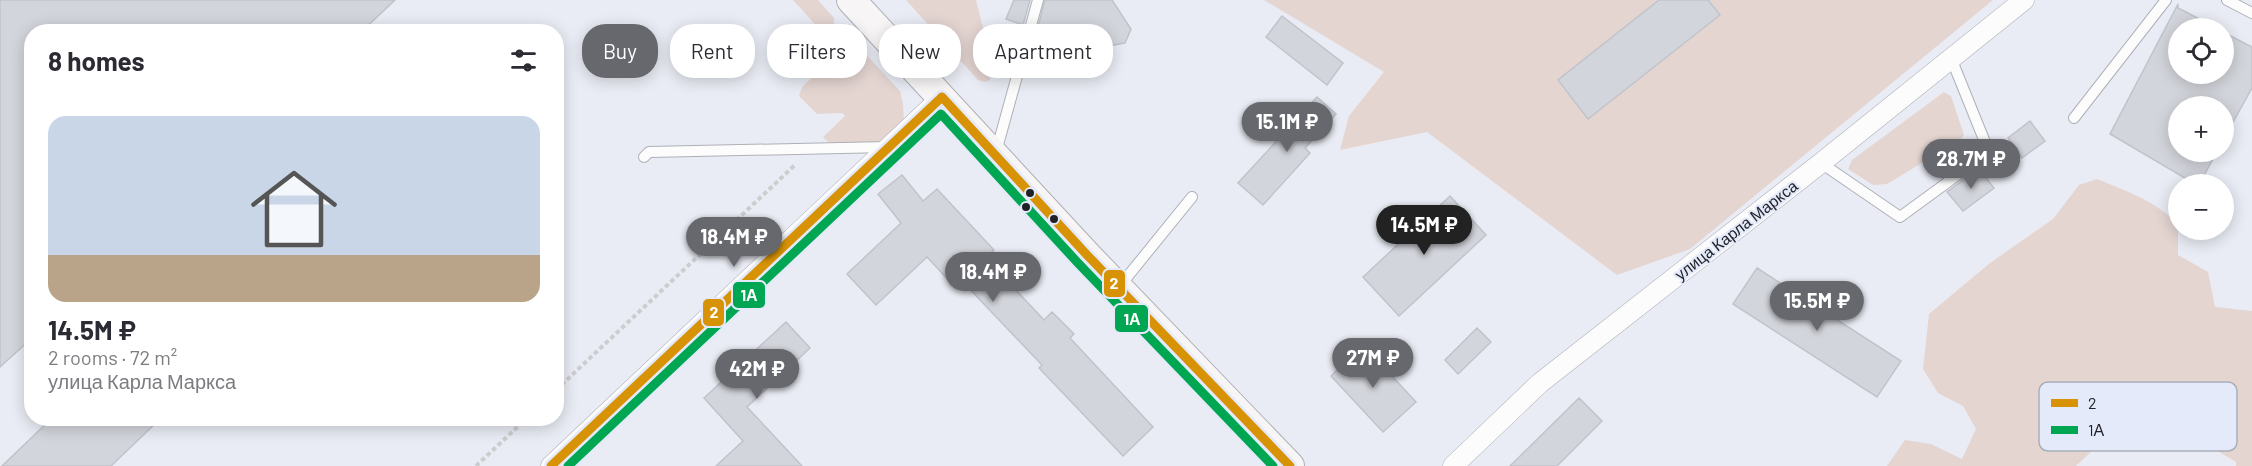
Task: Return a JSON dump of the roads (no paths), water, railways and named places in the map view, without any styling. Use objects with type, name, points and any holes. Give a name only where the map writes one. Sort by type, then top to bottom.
[{"type":"main road","points":[[851,0],[1290,466]]},
{"type":"street","name":"улица Карла Маркса","points":[[1453,466],[1540,382],[1821,163],[2024,0]]},
{"type":"street","points":[[551,466],[942,97]]},
{"type":"lane","points":[[996,155],[1038,0]]},
{"type":"lane","points":[[2074,118],[2166,0]]},
{"type":"lane","points":[[2227,0],[2252,13]]},
{"type":"lane","points":[[1821,163],[1900,217],[1989,152],[1951,58]]},
{"type":"lane","points":[[644,157],[649,152],[889,147]]},
{"type":"lane","points":[[1119,287],[1192,197]]}]
